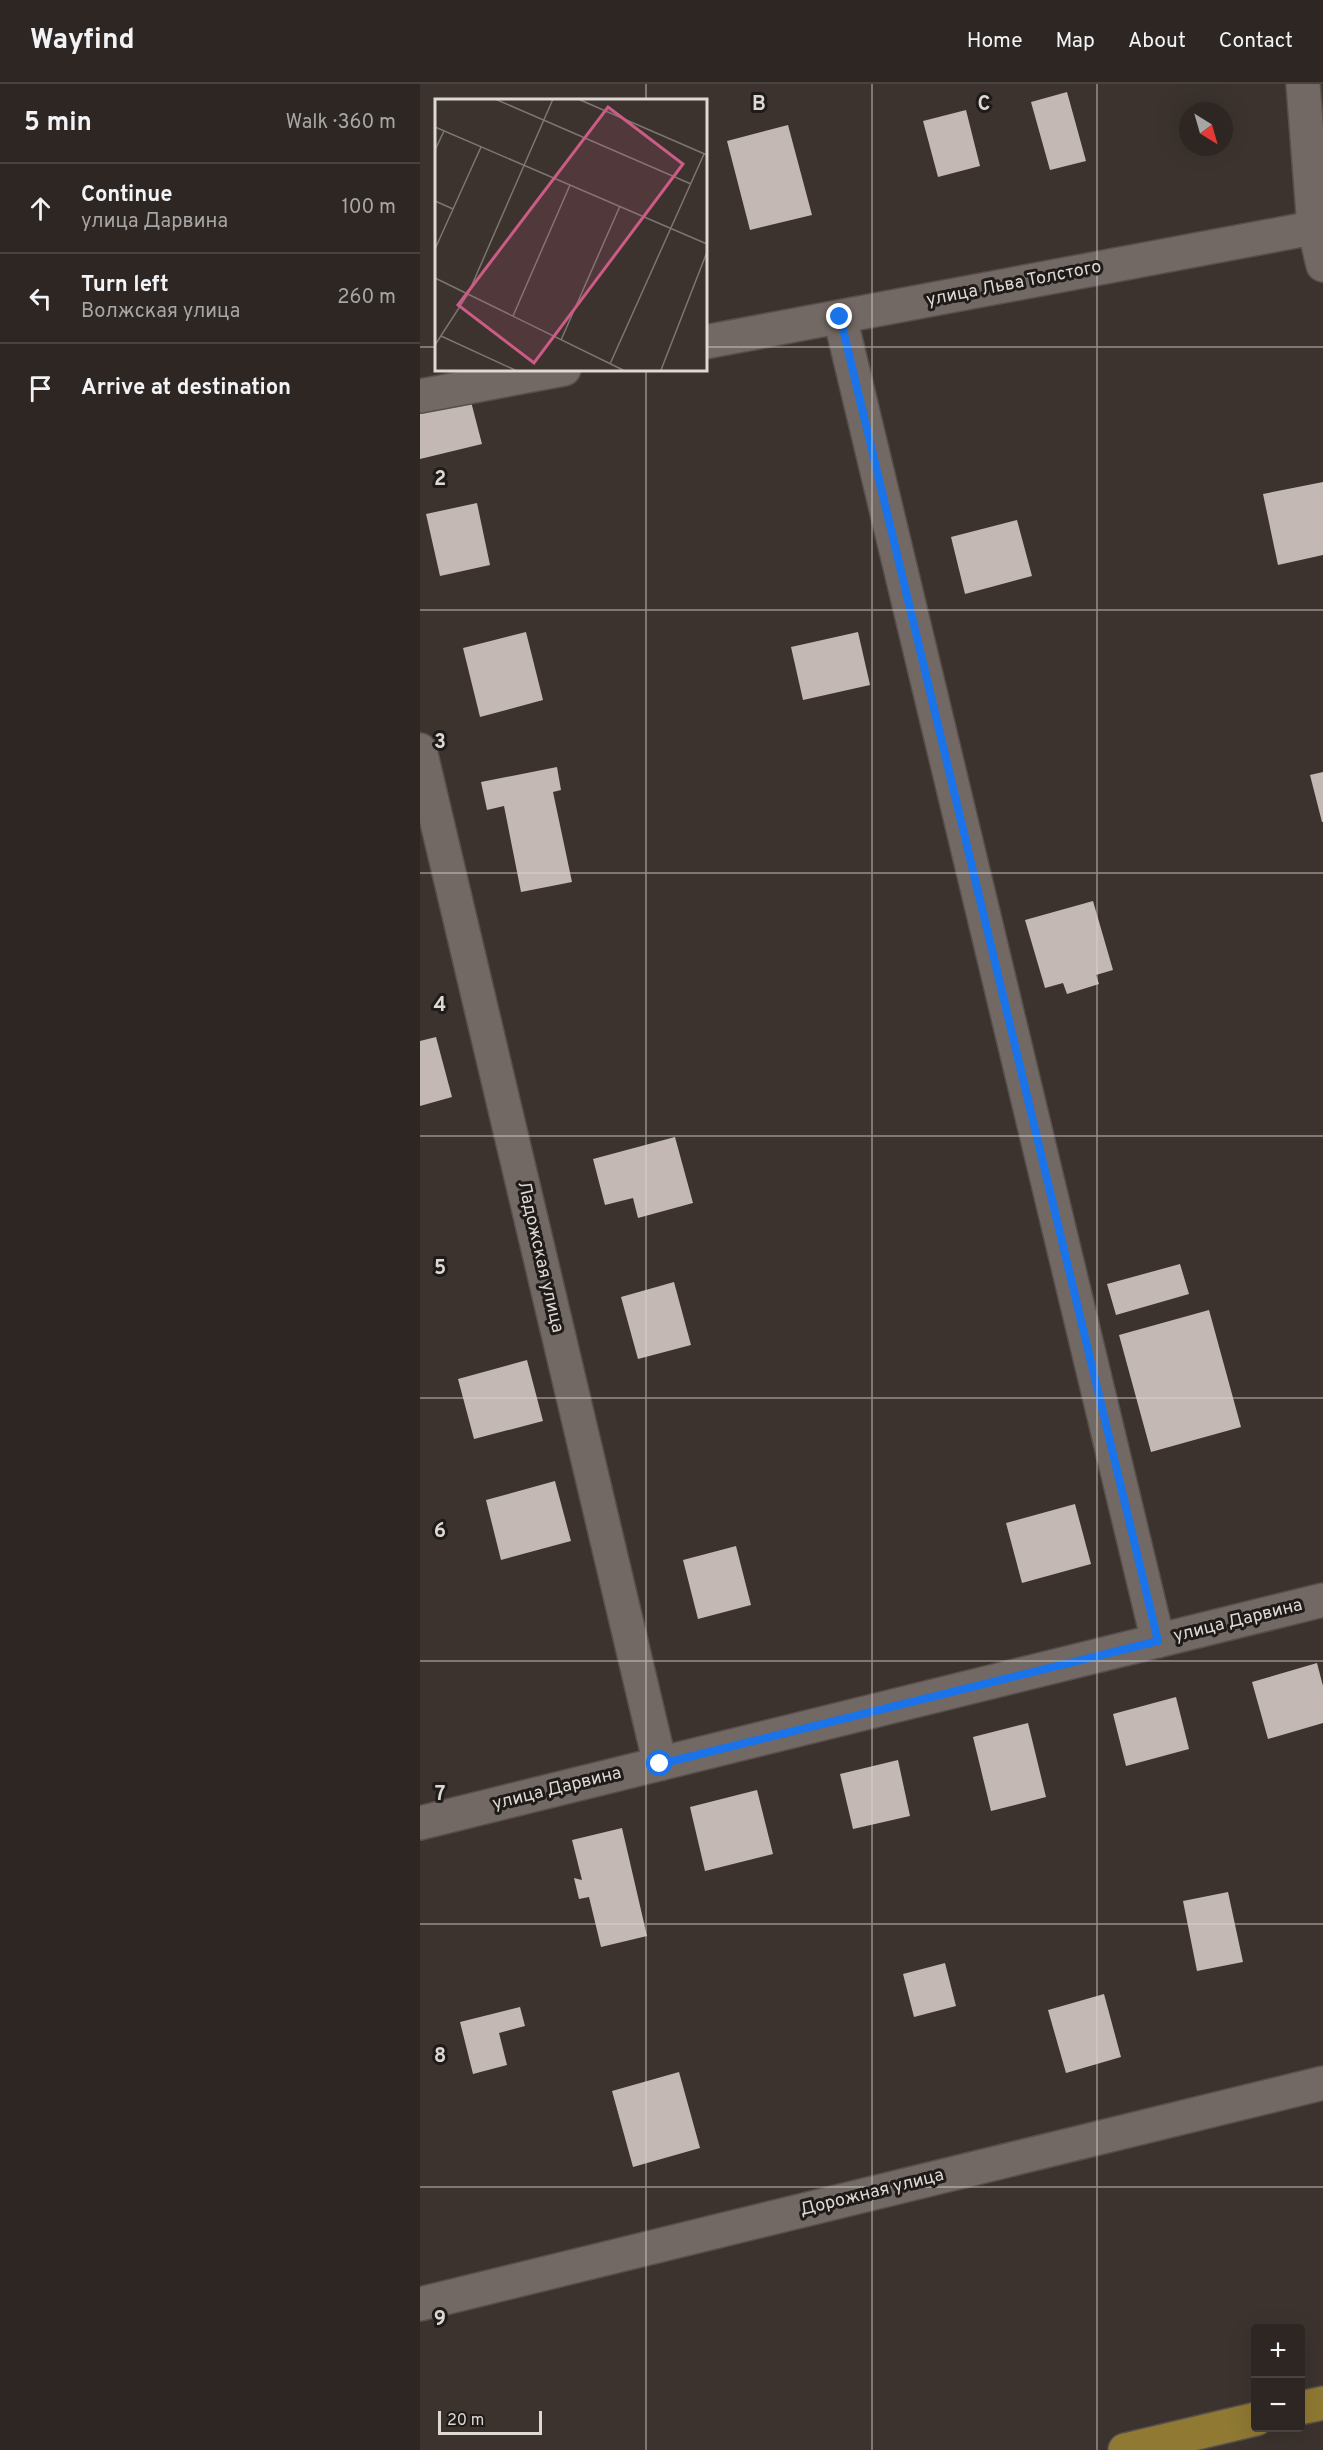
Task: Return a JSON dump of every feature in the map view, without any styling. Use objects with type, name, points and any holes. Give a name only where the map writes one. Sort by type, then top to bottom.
[{"type":"main road","points":[[1305,2407],[1323,2403]]},
{"type":"main road","points":[[1125,2450],[1251,2420]]},
{"type":"street","points":[[1303,84],[1323,265]]},
{"type":"street","name":"улица Льва Толстого","points":[[706,342],[1318,227]]},
{"type":"street","points":[[840,317],[1158,1641]]},
{"type":"street","points":[[420,396],[559,370]]},
{"type":"street","name":"Ладожская улица","points":[[420,750],[660,1764]]},
{"type":"street","name":"улица Дарвина","points":[[420,1823],[1323,1600]]},
{"type":"street","name":"Дорожная улица","points":[[420,2304],[1323,2083]]},
{"type":"building","points":[[1067,92],[1086,161],[1050,170],[1031,102]]},
{"type":"building","points":[[966,110],[980,166],[938,177],[923,121]]},
{"type":"building","points":[[788,125],[812,215],[750,230],[727,141]]},
{"type":"building","points":[[468,390],[482,444],[420,459],[420,402]]},
{"type":"building","points":[[1323,482],[1323,555],[1278,565],[1263,494]]},
{"type":"building","points":[[477,503],[490,565],[440,576],[426,514]]},
{"type":"building","points":[[1017,520],[1032,576],[965,594],[951,537]]},
{"type":"building","points":[[526,632],[543,700],[480,717],[463,648]]},
{"type":"building","points":[[858,632],[870,685],[803,700],[791,647]]},
{"type":"building","points":[[557,767],[561,790],[553,792],[572,882],[521,892],[504,806],[487,810],[481,782]]},
{"type":"building","points":[[1323,772],[1323,822],[1322,822],[1310,775]]},
{"type":"building","points":[[1093,901],[1113,970],[1096,975],[1099,984],[1067,994],[1063,983],[1045,988],[1025,920]]},
{"type":"building","points":[[436,1037],[452,1097],[420,1106],[420,1041]]},
{"type":"building","points":[[675,1137],[693,1203],[638,1218],[633,1198],[605,1205],[593,1159]]},
{"type":"building","points":[[1180,1264],[1189,1294],[1116,1315],[1107,1284]]},
{"type":"building","points":[[674,1282],[691,1345],[638,1359],[621,1297]]},
{"type":"building","points":[[1209,1310],[1241,1427],[1151,1452],[1119,1335]]},
{"type":"building","points":[[527,1360],[543,1421],[474,1439],[458,1379]]},
{"type":"building","points":[[555,1481],[571,1541],[501,1560],[486,1500]]},
{"type":"building","points":[[1075,1504],[1091,1564],[1022,1583],[1006,1523]]},
{"type":"building","points":[[736,1546],[751,1605],[698,1619],[683,1560]]},
{"type":"building","points":[[1317,1663],[1323,1686],[1323,1723],[1268,1739],[1252,1682]]},
{"type":"building","points":[[1176,1697],[1189,1749],[1126,1766],[1113,1714]]},
{"type":"building","points":[[1028,1723],[1046,1797],[991,1811],[973,1737]]},
{"type":"building","points":[[898,1760],[910,1816],[853,1829],[840,1774]]},
{"type":"building","points":[[757,1790],[773,1854],[705,1871],[690,1807]]},
{"type":"building","points":[[622,1828],[647,1936],[601,1947],[589,1897],[579,1899],[574,1878],[582,1880],[572,1840]]},
{"type":"building","points":[[1228,1892],[1243,1962],[1197,1971],[1183,1901]]},
{"type":"building","points":[[945,1963],[956,2006],[914,2017],[903,1974]]},
{"type":"building","points":[[1104,1994],[1121,2057],[1066,2073],[1048,2010]]},
{"type":"building","points":[[520,2007],[525,2026],[499,2033],[507,2065],[473,2074],[460,2022]]},
{"type":"building","points":[[679,2072],[700,2148],[633,2167],[612,2091]]},
{"type":"route","points":[[660,1764],[1158,1641],[840,317]]}]
